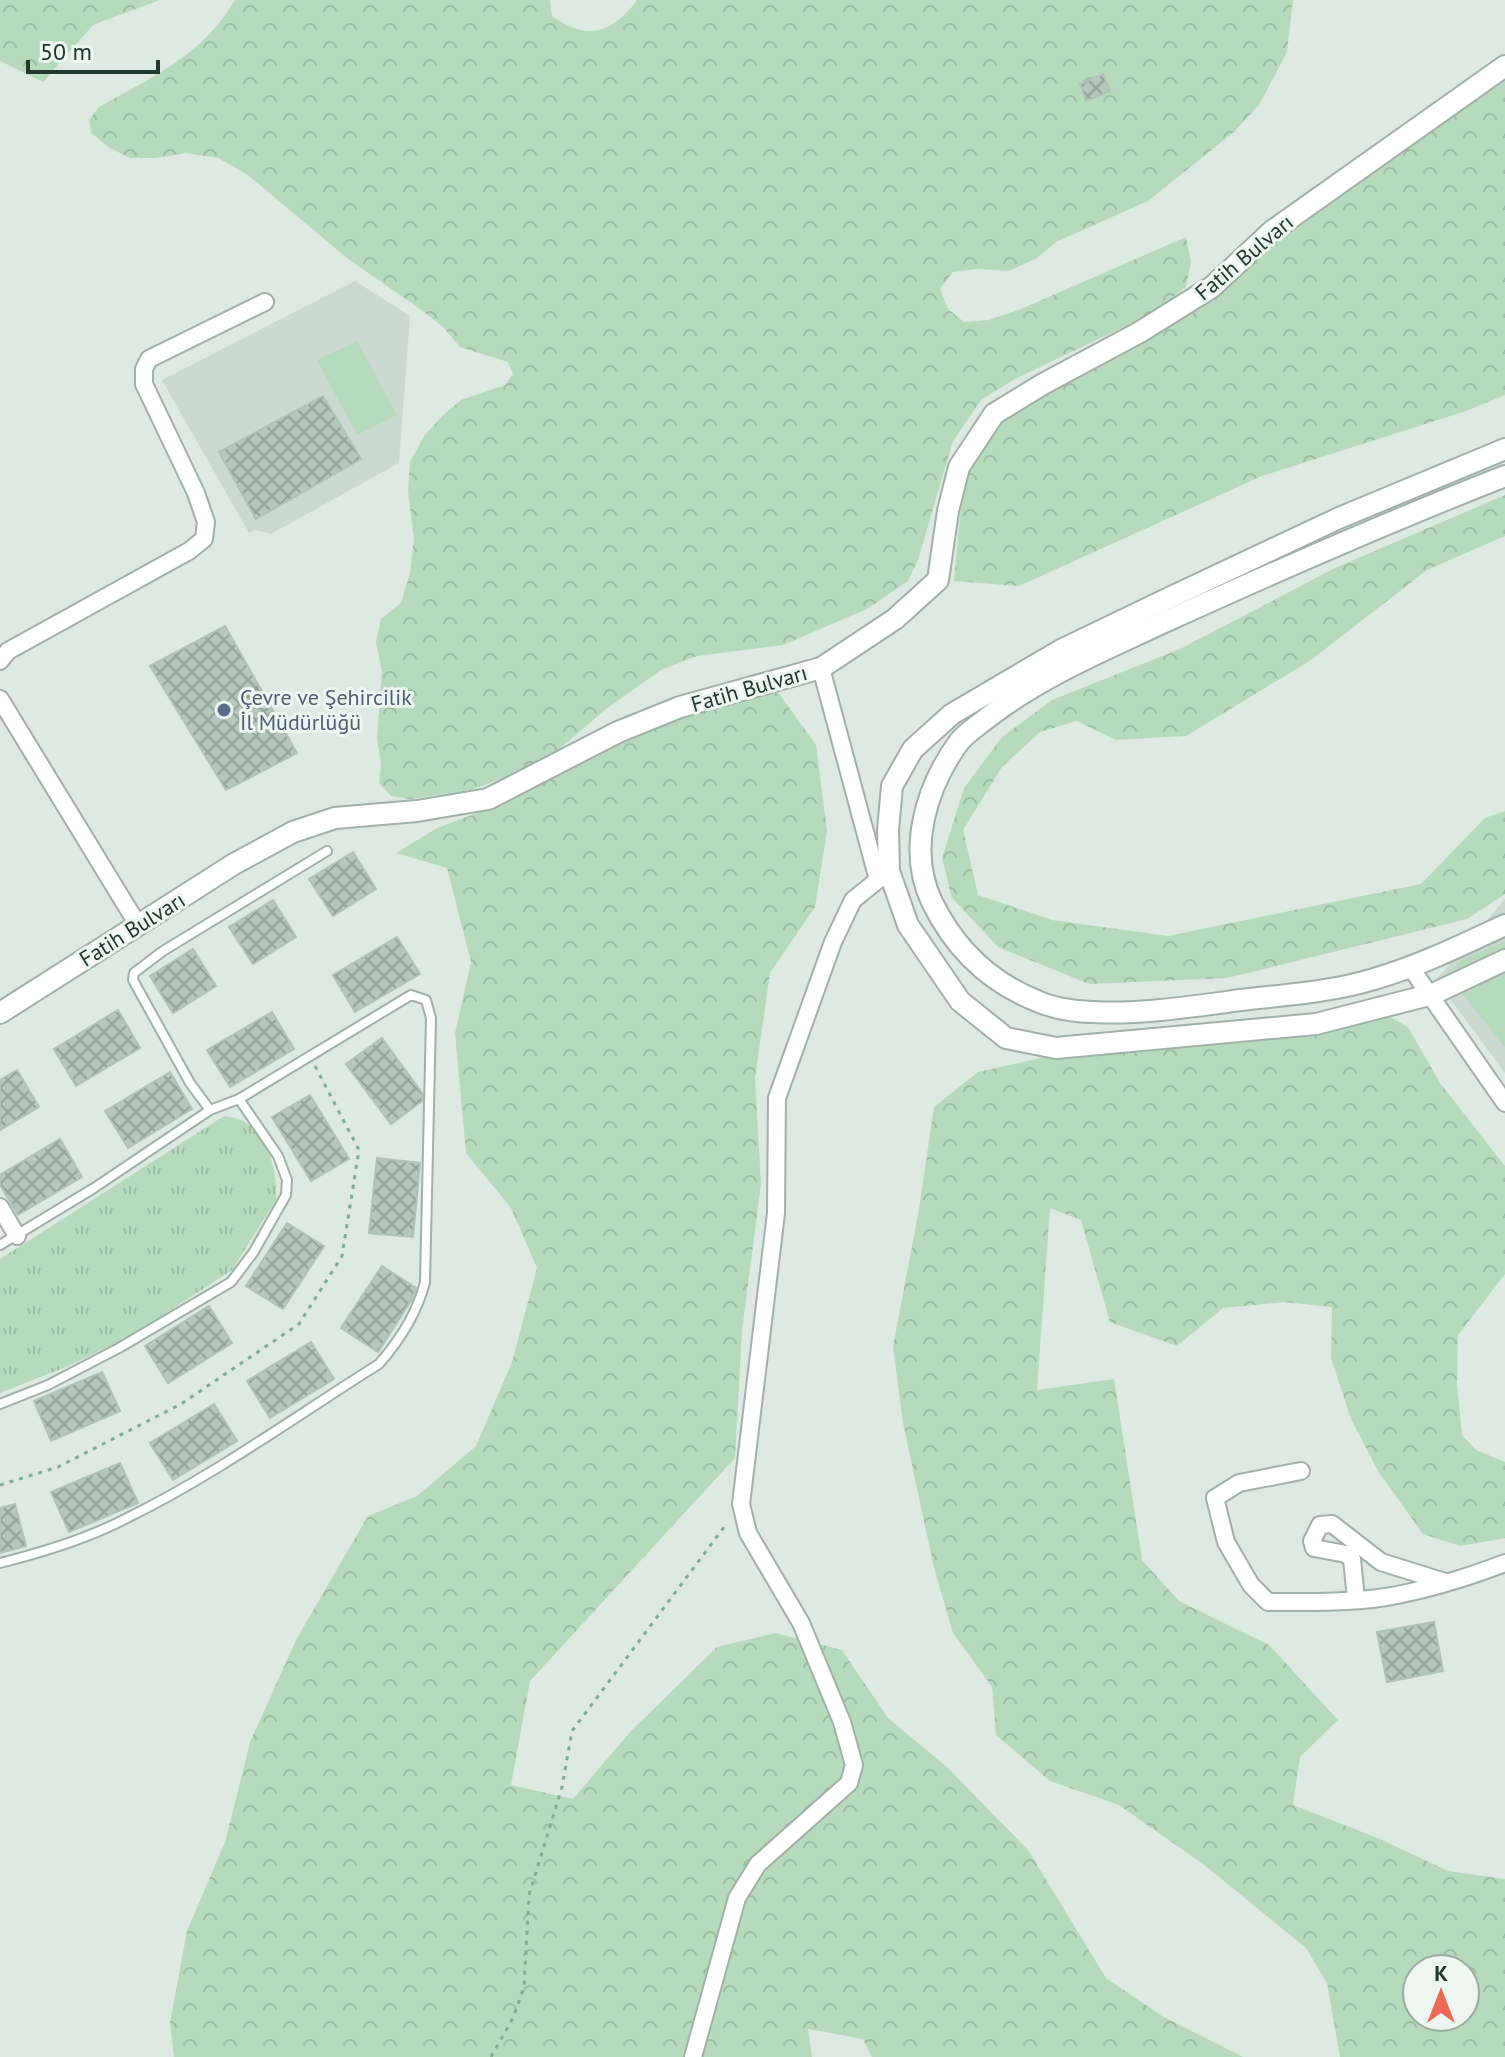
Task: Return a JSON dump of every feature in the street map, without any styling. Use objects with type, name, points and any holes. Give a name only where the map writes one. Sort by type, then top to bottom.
[{"type":"street","name":"Fatih Bulvarı","points":[[0,1013],[234,864],[293,832],[335,818],[417,811],[488,799],[618,732],[680,707],[821,668],[895,619],[938,580],[948,511],[959,467],[994,414],[1140,332],[1212,287],[1284,222],[1505,66]]},
{"type":"street","points":[[0,661],[8,651],[189,551],[204,539],[206,522],[196,493],[144,384],[144,369],[149,359],[265,302]]},
{"type":"street","points":[[693,2057],[737,1898],[758,1864],[849,1783],[854,1765],[842,1722],[801,1623],[748,1533],[741,1504],[776,1213],[777,1098],[833,942],[853,900],[884,876],[892,786],[913,749],[952,714],[1061,650],[1339,518],[1505,449]]},
{"type":"street","points":[[1505,476],[1344,541],[1148,630],[1066,668],[1000,708],[961,740],[926,808],[919,844],[926,889],[946,930],[982,971],[1038,1002],[1092,1012],[1185,1007],[1288,995],[1372,980],[1505,925]]},
{"type":"street","points":[[821,668],[884,876],[908,925],[960,1001],[1006,1038],[1056,1048],[1316,1024],[1429,995],[1505,960]]},
{"type":"street","points":[[0,699],[138,925]]},
{"type":"street","points":[[1416,964],[1411,968],[1505,1103]]},
{"type":"street","points":[[0,1207],[17,1236]]},
{"type":"street","points":[[1301,1471],[1239,1483],[1215,1498],[1226,1542],[1251,1585],[1268,1602],[1384,1597],[1446,1583],[1505,1563]]},
{"type":"street","points":[[1356,1599],[1352,1559],[1346,1554],[1314,1548],[1312,1541],[1320,1525],[1332,1524],[1381,1562],[1446,1583]]},
{"type":"lane","points":[[210,1110],[190,1083],[133,980],[134,973],[163,951],[327,851]]},
{"type":"lane","points":[[0,1245],[210,1110],[239,1099],[411,995],[426,1000],[431,1018],[425,1282],[420,1301],[399,1341],[379,1364],[213,1470],[138,1512],[26,1557],[0,1563]]},
{"type":"lane","points":[[0,1404],[48,1385],[119,1348],[231,1282],[253,1253],[286,1195],[287,1180],[278,1156],[239,1099]]},
{"type":"path","points":[[0,1485],[58,1467],[181,1404],[299,1324],[342,1256],[359,1150],[310,1056]]},
{"type":"path","points":[[491,2057],[513,2018],[524,1987],[529,1895],[562,1787],[572,1731],[741,1504]]},
{"type":"shaded area","points":[[355,281],[410,316],[399,463],[271,534],[255,530],[249,533],[162,380]]},
{"type":"shaded area","points":[[1505,899],[1505,1073],[1436,980]]},
{"type":"green space","points":[[0,0],[160,0],[93,25],[43,82],[0,61]]},
{"type":"green space","points":[[235,0],[550,0],[552,16],[588,31],[608,27],[637,0],[1293,0],[1287,52],[1259,105],[1235,131],[1148,201],[1056,242],[1037,258],[1009,271],[978,269],[953,272],[940,289],[948,309],[964,322],[989,320],[1186,237],[1191,261],[1186,287],[1151,314],[1015,379],[981,400],[953,441],[918,560],[908,581],[867,609],[783,645],[697,656],[661,670],[606,709],[557,751],[517,773],[471,790],[410,799],[391,796],[379,783],[381,764],[377,738],[382,672],[376,642],[381,619],[401,603],[410,573],[414,539],[408,491],[410,462],[424,436],[443,415],[461,400],[505,385],[513,374],[508,362],[460,347],[443,327],[348,259],[248,175],[218,158],[186,153],[130,158],[91,133],[89,120],[99,107],[157,75],[191,51],[222,19]]},
{"type":"green space","points":[[1505,81],[1505,395],[1466,411],[1262,476],[1019,586],[954,581],[962,496],[983,432],[1347,182]]},
{"type":"green space","points":[[357,341],[397,415],[357,435],[317,360]]},
{"type":"green space","points":[[1505,495],[1505,536],[1427,570],[1311,660],[1186,736],[1116,740],[1077,721],[1040,732],[1002,767],[963,830],[978,895],[1052,920],[1168,936],[1421,884],[1485,818],[1505,811],[1505,894],[1467,919],[1227,978],[1089,984],[998,947],[952,898],[942,858],[964,788],[1002,737],[1052,700],[1180,649],[1335,568]]},
{"type":"green space","points":[[770,681],[816,745],[827,831],[815,907],[770,973],[755,1078],[761,1184],[742,1331],[735,1458],[530,1681],[511,1785],[573,1799],[631,1731],[717,1647],[775,1633],[842,1650],[888,1718],[948,1768],[1028,1850],[1106,1978],[1162,2016],[1243,2057],[872,2057],[863,2039],[808,2029],[812,2057],[174,2057],[170,2023],[187,1931],[225,1842],[250,1742],[297,1638],[368,1516],[417,1496],[476,1446],[512,1362],[537,1268],[511,1208],[466,1153],[455,1033],[471,962],[447,868],[396,853],[437,828],[504,803],[607,748],[674,700]]},
{"type":"green space","points":[[1505,941],[1505,1048],[1447,974],[1460,961]]},
{"type":"green space","points":[[1377,1010],[1408,1027],[1440,1083],[1505,1166],[1505,1274],[1458,1335],[1457,1386],[1462,1435],[1476,1450],[1505,1462],[1505,1538],[1460,1546],[1423,1534],[1378,1471],[1351,1419],[1331,1358],[1332,1307],[1284,1302],[1223,1308],[1177,1346],[1110,1322],[1081,1220],[1050,1208],[1037,1390],[1114,1379],[1142,1560],[1179,1601],[1269,1645],[1338,1720],[1300,1757],[1293,1805],[1380,1839],[1448,1871],[1505,1879],[1505,2057],[1340,2057],[1327,1983],[1306,1948],[1203,1864],[1119,1805],[1050,1781],[996,1735],[992,1687],[953,1633],[934,1568],[903,1423],[893,1347],[934,1107],[978,1072],[1040,1058],[1158,1046]]},
{"type":"green space","points":[[224,1116],[243,1121],[259,1136],[270,1156],[276,1190],[276,1200],[232,1270],[131,1336],[66,1367],[0,1393],[0,1259]]},
{"type":"building","points":[[1103,74],[1110,91],[1086,101],[1080,84]]},
{"type":"building","points":[[323,396],[361,459],[256,519],[219,452]]},
{"type":"building","name":"Çevre ve Şehircilik İl Müdürlüğü","points":[[225,626],[297,753],[226,790],[150,666]]},
{"type":"building","points":[[353,852],[376,889],[333,916],[309,879]]},
{"type":"building","points":[[273,900],[296,937],[253,964],[229,927]]},
{"type":"building","points":[[397,937],[420,974],[355,1012],[333,975]]},
{"type":"building","points":[[193,949],[216,986],[173,1013],[150,976]]},
{"type":"building","points":[[118,1010],[140,1048],[76,1086],[54,1049]]},
{"type":"building","points":[[272,1012],[294,1049],[230,1087],[207,1050]]},
{"type":"building","points":[[382,1038],[422,1093],[422,1101],[391,1124],[346,1064]]},
{"type":"building","points":[[17,1070],[39,1107],[0,1130],[0,1080]]},
{"type":"building","points":[[170,1072],[192,1109],[128,1148],[105,1111]]},
{"type":"building","points":[[310,1095],[349,1159],[311,1181],[272,1117]]},
{"type":"building","points":[[60,1139],[82,1177],[18,1215],[0,1185],[0,1175]]},
{"type":"building","points":[[377,1158],[420,1163],[413,1237],[369,1233]]},
{"type":"building","points":[[287,1223],[324,1246],[283,1309],[246,1286]]},
{"type":"building","points":[[382,1266],[416,1288],[378,1352],[341,1328]]},
{"type":"building","points":[[209,1306],[232,1343],[168,1383],[145,1346]]},
{"type":"building","points":[[311,1342],[334,1379],[270,1418],[247,1381]]},
{"type":"building","points":[[102,1372],[120,1411],[51,1441],[34,1401]]},
{"type":"building","points":[[214,1404],[237,1441],[173,1480],[150,1443]]},
{"type":"building","points":[[120,1463],[138,1503],[69,1532],[51,1492]]},
{"type":"building","points":[[15,1504],[26,1546],[0,1553],[0,1508]]},
{"type":"building","points":[[1434,1622],[1443,1671],[1387,1682],[1377,1632]]},
{"type":"place","name":"Çevre ve Şehircilik İl Müdürlüğü","points":[[224,710]]}]
